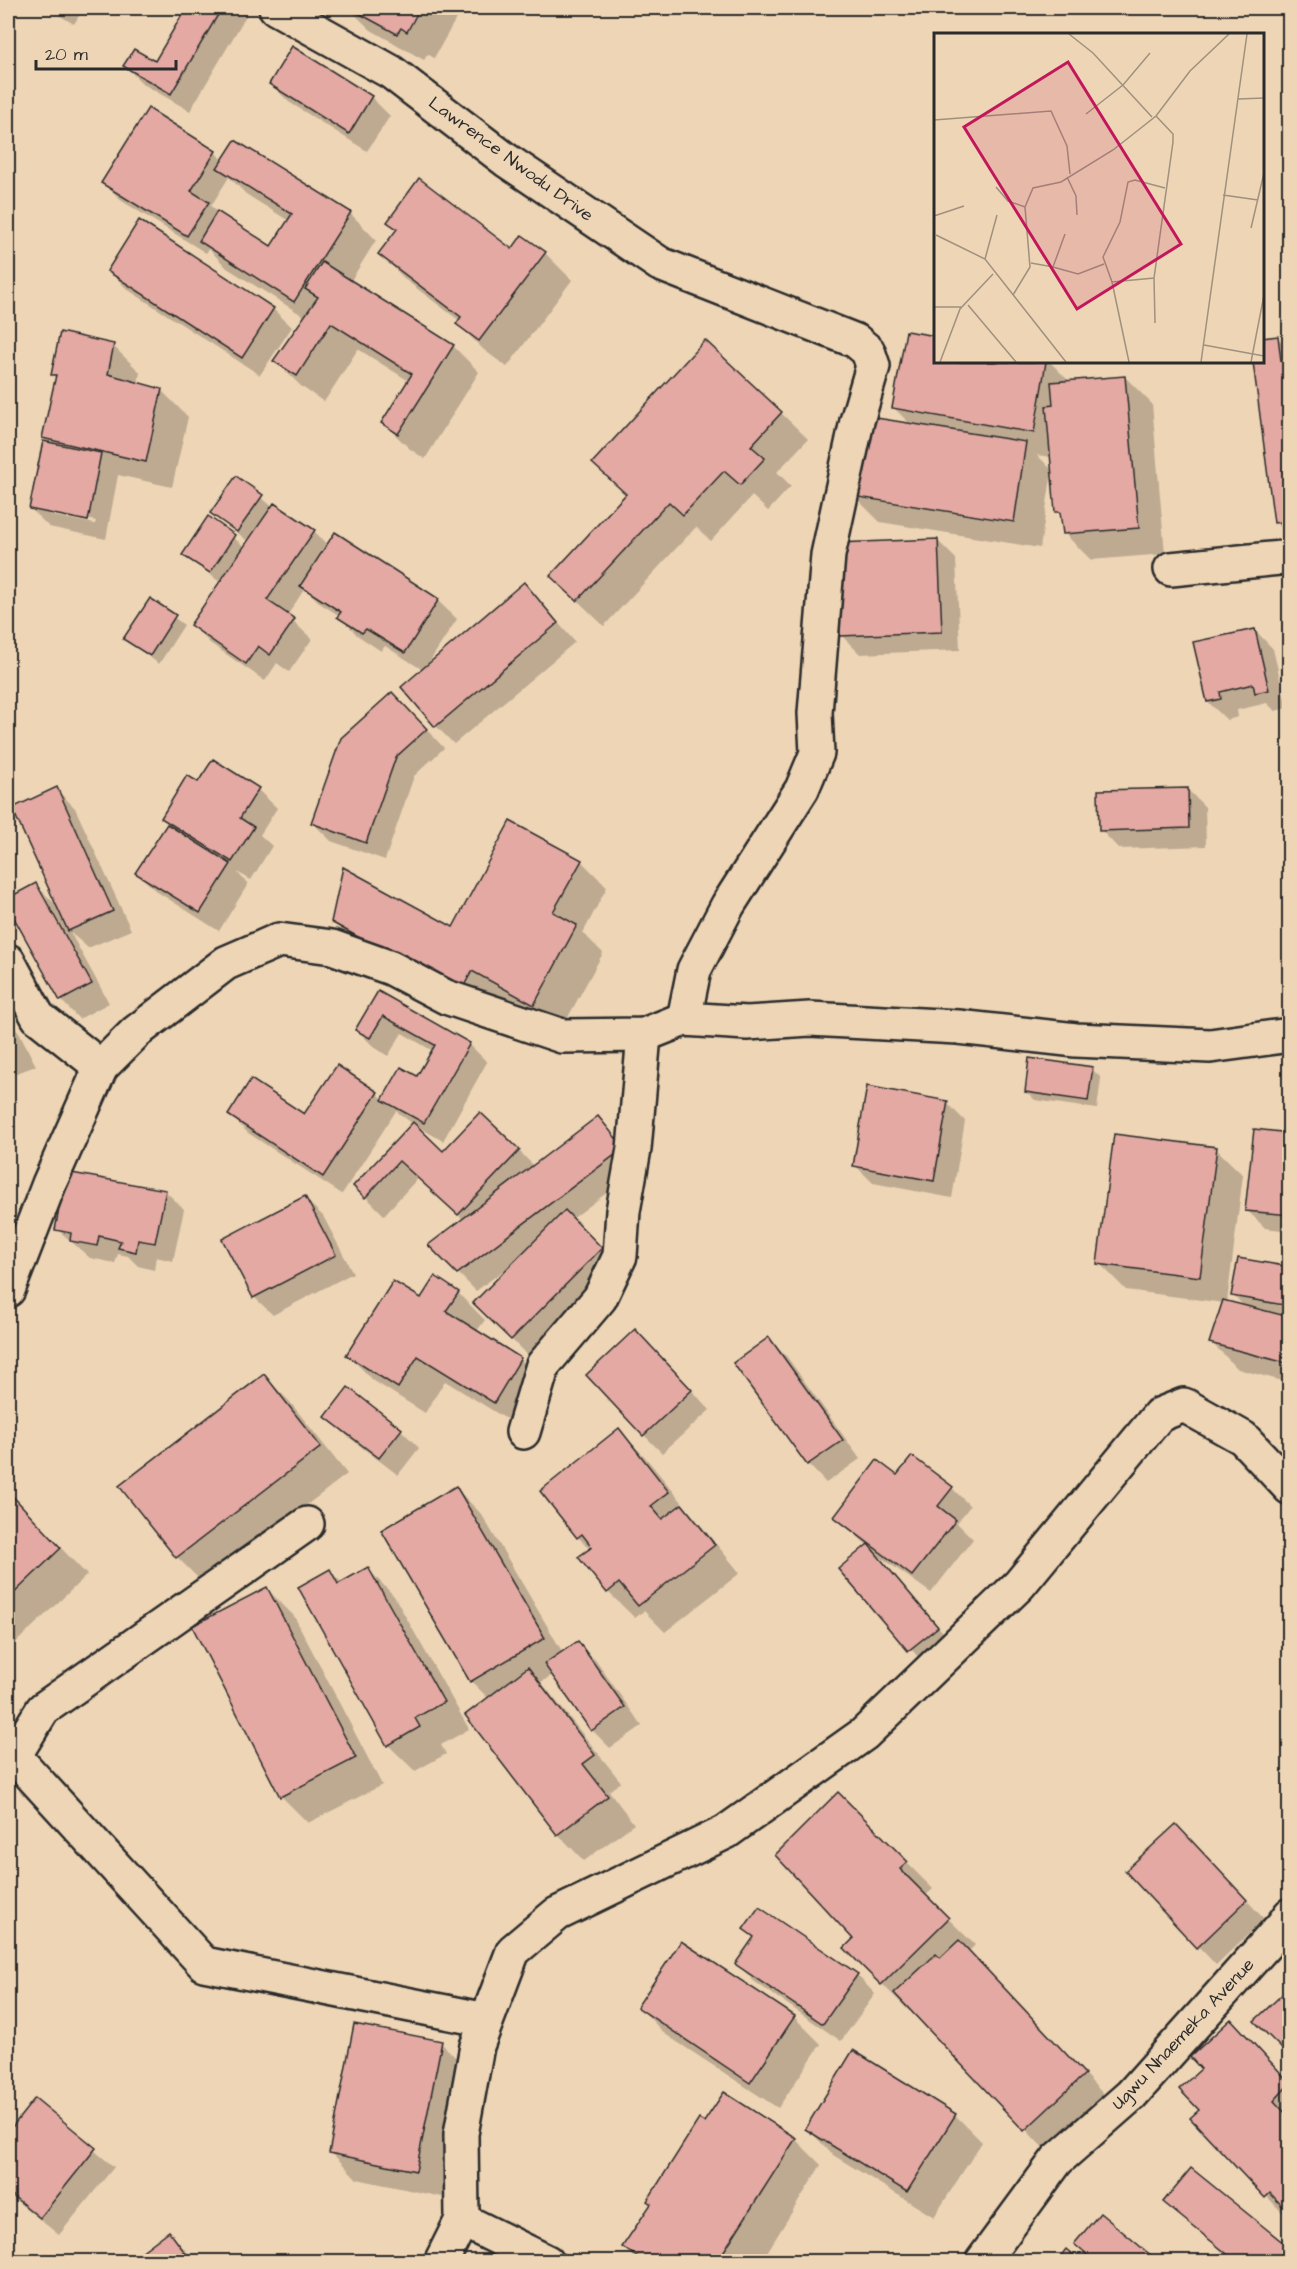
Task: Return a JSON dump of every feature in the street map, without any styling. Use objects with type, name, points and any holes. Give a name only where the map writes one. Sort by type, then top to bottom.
[{"type":"street","name":"Lawrence Nwodu Drive","points":[[276,8],[391,72],[506,160],[660,264],[856,341],[868,351],[873,366],[858,421],[828,555],[815,713],[817,753],[802,789],[728,905],[694,970],[684,1018]]},
{"type":"street","points":[[1171,569],[1290,556]]},
{"type":"street","points":[[8,1290],[49,1184],[101,1067],[136,1032],[226,963],[279,940],[332,948],[391,968],[447,997],[562,1036],[644,1035],[684,1018],[747,1023],[810,1019],[958,1027],[1077,1040],[1210,1046],[1290,1035]]},
{"type":"street","points":[[8,962],[38,1017],[101,1067]]},
{"type":"street","points":[[523,1432],[543,1365],[600,1298],[620,1256],[623,1211],[634,1149],[644,1035]]},
{"type":"street","points":[[441,2262],[462,2220],[461,2134],[477,2046],[513,1951],[557,1914],[726,1832],[864,1734],[1019,1585],[1159,1415],[1184,1405],[1243,1438],[1290,1488]]},
{"type":"street","points":[[307,1524],[43,1709],[11,1753],[204,1964],[486,2020]]},
{"type":"street","name":"Ugwu Nnaemeka Avenue","points":[[982,2262],[1057,2160],[1131,2095],[1290,1915]]},
{"type":"street","points":[[462,2220],[533,2255]]},
{"type":"building","points":[[186,8],[222,8],[171,94],[123,66],[134,49],[155,61]]},
{"type":"building","points":[[349,8],[420,8],[407,32],[401,28],[397,34]]},
{"type":"building","points":[[292,46],[372,96],[349,134],[269,84]]},
{"type":"building","points":[[148,108],[216,151],[191,191],[209,202],[187,236],[101,183]]},
{"type":"building","points":[[235,140],[351,212],[294,302],[199,241],[217,211],[271,246],[292,214],[217,168]]},
{"type":"building","points":[[419,178],[512,249],[522,235],[546,252],[479,341],[456,324],[461,317],[378,254],[397,229],[387,222]]},
{"type":"building","points":[[139,220],[274,308],[242,358],[107,271]]},
{"type":"building","points":[[322,262],[454,345],[398,434],[381,423],[412,374],[331,323],[297,376],[273,361],[318,297],[305,289]]},
{"type":"building","points":[[906,331],[934,336],[934,363],[1046,363],[1034,433],[892,408]]},
{"type":"building","points":[[60,332],[114,344],[108,374],[162,389],[146,462],[42,438],[56,375],[51,375]]},
{"type":"building","points":[[1278,336],[1281,361],[1290,360],[1290,521],[1274,523],[1253,363],[1264,363],[1264,338]]},
{"type":"building","points":[[705,340],[782,412],[751,446],[765,458],[740,485],[724,471],[683,515],[669,502],[577,601],[550,576],[626,494],[592,463]]},
{"type":"building","points":[[1125,376],[1139,528],[1063,534],[1060,512],[1055,512],[1046,406],[1053,405],[1051,382]]},
{"type":"building","points":[[864,416],[1026,442],[1014,522],[852,496]]},
{"type":"building","points":[[43,441],[101,453],[88,521],[29,509]]},
{"type":"building","points":[[236,476],[263,495],[237,532],[210,513]]},
{"type":"building","points":[[274,503],[315,530],[267,600],[295,619],[270,655],[258,646],[246,664],[190,625]]},
{"type":"building","points":[[208,516],[235,535],[210,573],[182,555]]},
{"type":"building","points":[[335,532],[439,599],[405,653],[366,629],[362,633],[337,617],[341,612],[300,586]]},
{"type":"building","points":[[938,539],[942,632],[840,636],[836,543]]},
{"type":"building","points":[[524,582],[558,623],[435,727],[401,687]]},
{"type":"building","points":[[150,598],[176,615],[150,656],[123,639]]},
{"type":"building","points":[[1255,629],[1269,690],[1255,693],[1253,684],[1220,692],[1221,699],[1207,702],[1193,642]]},
{"type":"building","points":[[392,692],[427,729],[396,757],[366,843],[311,823],[341,738]]},
{"type":"building","points":[[213,759],[259,788],[240,818],[254,827],[232,862],[161,818],[187,775],[198,782]]},
{"type":"building","points":[[57,787],[113,911],[68,931],[12,808]]},
{"type":"building","points":[[1188,788],[1189,828],[1099,831],[1098,790]]},
{"type":"building","points":[[510,821],[582,860],[553,912],[577,925],[534,1005],[472,971],[460,993],[331,922],[343,867],[453,927]]},
{"type":"building","points":[[167,824],[231,864],[200,913],[135,873]]},
{"type":"building","points":[[36,883],[92,984],[60,1001],[8,907],[8,898]]},
{"type":"building","points":[[378,991],[470,1043],[424,1123],[382,1100],[401,1067],[417,1076],[435,1045],[383,1016],[370,1038],[355,1030]]},
{"type":"building","points":[[1029,1058],[1093,1067],[1088,1101],[1025,1092]]},
{"type":"building","points":[[337,1065],[378,1092],[323,1177],[228,1115],[251,1079],[304,1114]]},
{"type":"building","points":[[867,1086],[948,1101],[934,1181],[853,1166]]},
{"type":"building","points":[[480,1112],[520,1150],[458,1215],[399,1161],[365,1198],[353,1186],[413,1122],[443,1151]]},
{"type":"building","points":[[598,1116],[624,1148],[457,1274],[428,1245]]},
{"type":"building","points":[[1254,1129],[1290,1133],[1290,1215],[1245,1211]]},
{"type":"building","points":[[1114,1134],[1217,1147],[1200,1277],[1097,1264]]},
{"type":"building","points":[[66,1172],[166,1190],[155,1243],[138,1240],[136,1252],[118,1248],[121,1241],[99,1236],[97,1246],[70,1241],[71,1233],[55,1230]]},
{"type":"building","points":[[305,1196],[336,1255],[253,1298],[222,1239]]},
{"type":"building","points":[[565,1210],[602,1248],[511,1340],[473,1303]]},
{"type":"building","points":[[1238,1258],[1290,1267],[1290,1306],[1231,1296]]},
{"type":"building","points":[[435,1276],[459,1292],[446,1311],[521,1358],[494,1403],[418,1356],[398,1388],[346,1355],[393,1281],[421,1298]]},
{"type":"building","points":[[1223,1300],[1290,1317],[1290,1364],[1209,1343]]},
{"type":"building","points":[[635,1329],[692,1390],[643,1436],[586,1375]]},
{"type":"building","points":[[769,1337],[843,1440],[807,1465],[733,1363]]},
{"type":"building","points":[[264,1374],[321,1447],[176,1558],[119,1486]]},
{"type":"building","points":[[348,1387],[402,1429],[379,1458],[325,1417]]},
{"type":"building","points":[[619,1428],[669,1492],[651,1506],[662,1519],[682,1504],[715,1545],[638,1606],[619,1583],[607,1593],[578,1557],[592,1547],[582,1534],[577,1538],[540,1491]]},
{"type":"building","points":[[912,1456],[953,1487],[938,1506],[956,1520],[912,1576],[834,1517],[877,1460],[897,1475]]},
{"type":"building","points":[[456,1486],[545,1638],[470,1682],[381,1530]]},
{"type":"building","points":[[8,1491],[61,1548],[8,1599]]},
{"type":"building","points":[[868,1544],[938,1627],[908,1651],[838,1569]]},
{"type":"building","points":[[368,1567],[444,1702],[415,1718],[420,1727],[387,1746],[298,1587],[330,1569],[338,1584]]},
{"type":"building","points":[[267,1587],[356,1758],[280,1797],[192,1626]]},
{"type":"building","points":[[578,1641],[625,1707],[591,1731],[544,1664]]},
{"type":"building","points":[[528,1667],[595,1755],[583,1764],[608,1796],[557,1835],[465,1715]]},
{"type":"building","points":[[838,1792],[908,1862],[900,1869],[949,1918],[881,1985],[844,1948],[853,1939],[775,1855]]},
{"type":"building","points":[[1176,1824],[1247,1900],[1197,1948],[1125,1871]]},
{"type":"building","points":[[759,1907],[858,1974],[823,2024],[735,1964],[754,1937],[743,1929]]},
{"type":"building","points":[[959,1940],[1085,2074],[1024,2131],[894,1993],[936,1954],[940,1958]]},
{"type":"building","points":[[681,1941],[795,2016],[750,2083],[637,2007]]},
{"type":"building","points":[[1290,1987],[1290,2057],[1254,2021]]},
{"type":"building","points":[[1231,2019],[1290,2083],[1274,2101],[1290,2118],[1290,2214],[1270,2193],[1265,2198],[1190,2118],[1199,2110],[1179,2089],[1201,2069],[1190,2057]]},
{"type":"building","points":[[354,2024],[442,2041],[416,2171],[329,2153]]},
{"type":"building","points":[[853,2050],[956,2114],[907,2192],[805,2129]]},
{"type":"building","points":[[724,2092],[796,2138],[717,2262],[645,2262],[622,2247],[651,2204],[647,2201],[699,2119],[704,2122]]},
{"type":"building","points":[[35,2098],[96,2148],[40,2218],[8,2192],[8,2132]]},
{"type":"building","points":[[1191,2168],[1290,2248],[1290,2262],[1237,2262],[1163,2202]]},
{"type":"building","points":[[1100,2213],[1159,2262],[1095,2262],[1074,2244]]},
{"type":"building","points":[[169,2231],[192,2262],[128,2262]]},
{"type":"building","points":[[1066,2249],[1081,2262],[1056,2262]]}]
